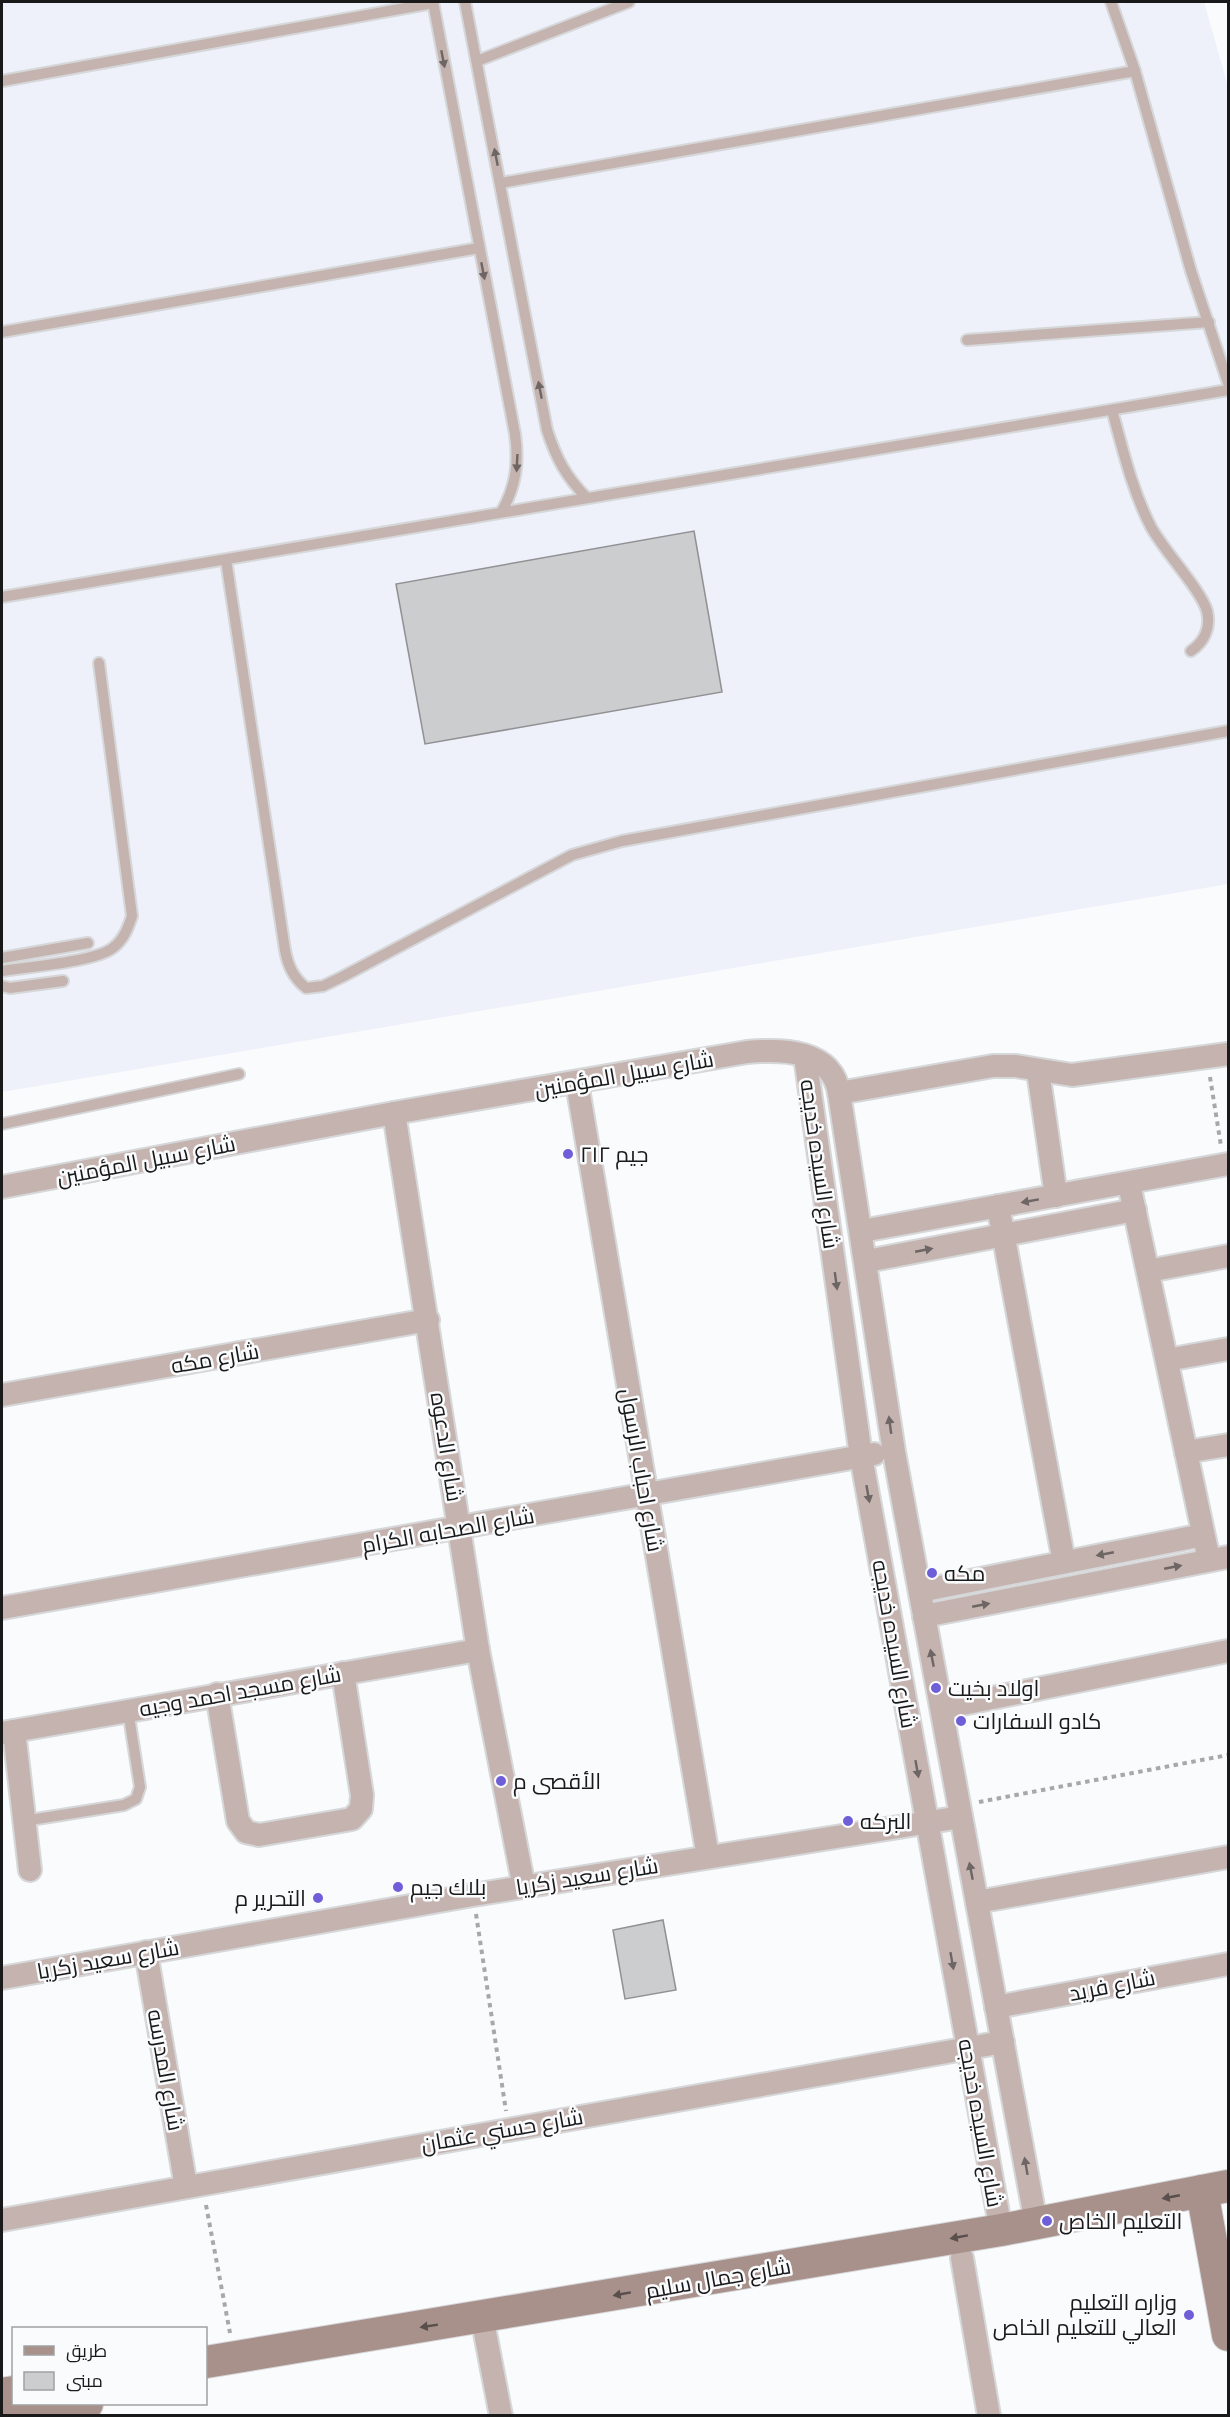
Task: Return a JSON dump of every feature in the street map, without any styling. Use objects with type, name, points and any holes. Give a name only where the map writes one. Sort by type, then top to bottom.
[{"type":"main road","name":"شارع جمال سليم","points":[[207,2384],[484,2328],[1036,2223],[1216,2199]]},
{"type":"main road","name":"شارع جمال سليم","points":[[220,2360],[484,2328],[962,2258],[1216,2199]]},
{"type":"main road","points":[[1216,2199],[1228,2335]]},
{"type":"main road","points":[[13,2415],[75,2405]]},
{"type":"street","name":"شارع سبيل المؤمنين","points":[[2,1187],[394,1113],[747,1052],[789,1051],[816,1059],[833,1072],[839,1093]]},
{"type":"street","name":"شارع السيده خديجه","points":[[805,1056],[861,1456],[1001,2230]]},
{"type":"street","points":[[839,1093],[993,1066],[1016,1066],[1061,1075],[1083,1075],[1218,1056]]},
{"type":"street","points":[[1038,1071],[1056,1196]]},
{"type":"street","name":"شارع احباب الرسول","points":[[577,1083],[708,1857]]},
{"type":"street","name":"شارع السيده خديجه","points":[[839,1093],[867,1261],[894,1452],[1036,2223]]},
{"type":"street","name":"شارع الدعوه","points":[[394,1113],[478,1650],[524,1887]]},
{"type":"street","points":[[862,1231],[1130,1184],[1226,1164]]},
{"type":"street","points":[[924,1616],[1219,1558],[1203,1535],[1130,1184]]},
{"type":"street","points":[[998,1206],[1064,1562]]},
{"type":"street","points":[[867,1261],[1135,1210]]},
{"type":"street","points":[[1148,1271],[1228,1256]]},
{"type":"street","name":"شارع مكه","points":[[2,1395],[428,1320]]},
{"type":"street","points":[[1167,1360],[1228,1349]]},
{"type":"street","points":[[1186,1452],[1228,1445]]},
{"type":"street","name":"شارع الصحابه الكرام","points":[[2,1608],[894,1452]]},
{"type":"street","points":[[920,1591],[1203,1535]]},
{"type":"street","name":"شارع مسجد احمد وجيه","points":[[8,1732],[478,1650]]},
{"type":"street","points":[[942,1708],[1228,1651]]},
{"type":"street","points":[[218,1694],[238,1821],[246,1832],[260,1835],[352,1819],[361,1809],[362,1795],[343,1672]]},
{"type":"street","points":[[8,1732],[30,1870]]},
{"type":"street","name":"شارع سعيد زكريا","points":[[2,1977],[473,1895],[927,1822],[960,1811]]},
{"type":"street","points":[[977,1902],[1228,1857]]},
{"type":"street","name":"شارع المدرسه","points":[[146,1952],[194,2185]]},
{"type":"street","name":"شارع فريد","points":[[996,2007],[1228,1964]]},
{"type":"street","name":"شارع حسني عثمان","points":[[2,2220],[1003,2042]]},
{"type":"street","points":[[962,2258],[989,2415]]},
{"type":"street","points":[[484,2328],[501,2415]]},
{"type":"lane","points":[[2,81],[433,2],[518,453],[515,484],[502,512]]},
{"type":"lane","points":[[465,2],[547,430],[556,458],[569,480],[587,498]]},
{"type":"lane","points":[[477,61],[629,2]]},
{"type":"lane","points":[[1111,2],[1135,71],[1191,271],[1228,383]]},
{"type":"lane","points":[[501,183],[1135,71]]},
{"type":"lane","points":[[2,332],[479,248]]},
{"type":"lane","points":[[967,340],[1209,322]]},
{"type":"lane","points":[[2,597],[1228,390]]},
{"type":"lane","points":[[1112,410],[1139,502],[1166,552],[1200,598],[1208,614],[1204,639],[1191,651]]},
{"type":"lane","points":[[226,560],[286,957],[296,980],[306,988],[323,986],[342,977],[572,855],[613,843],[1228,731]]},
{"type":"lane","points":[[2,971],[98,956],[114,948],[127,933],[132,916],[99,663]]},
{"type":"lane","points":[[2,958],[88,943]]},
{"type":"lane","points":[[2,986],[10,988],[63,981]]},
{"type":"lane","points":[[2,1124],[239,1074]]},
{"type":"lane","points":[[24,1821],[124,1805],[136,1799],[140,1787],[128,1710]]},
{"type":"path","points":[[1218,1056],[1226,1164]]},
{"type":"path","points":[[960,1811],[1228,1755]]},
{"type":"path","points":[[473,1895],[509,2129]]},
{"type":"path","points":[[194,2185],[220,2360]]},
{"type":"shaded area","points":[[2,2],[1204,2],[1228,87],[1228,884],[2,1092]]},
{"type":"building","points":[[694,531],[722,692],[425,744],[396,584]]},
{"type":"building","points":[[663,1920],[676,1990],[625,1999],[613,1930]]},
{"type":"place","name":"جيم ٢١٢","points":[[568,1154]]},
{"type":"place","name":"مكه","points":[[932,1573]]},
{"type":"place","name":"اولاد بخيت","points":[[936,1688]]},
{"type":"place","name":"كادو السفارات","points":[[961,1721]]},
{"type":"place","name":"الأقصى م","points":[[501,1781]]},
{"type":"place","name":"البركه","points":[[848,1821]]},
{"type":"place","name":"بلاك جيم","points":[[398,1887]]},
{"type":"place","name":"التحرير م","points":[[318,1898]]},
{"type":"place","name":"التعليم الخاص","points":[[1047,2221]]},
{"type":"place","name":"وزاره التعليم العالي للتعليم الخاص","points":[[1189,2315]]}]
